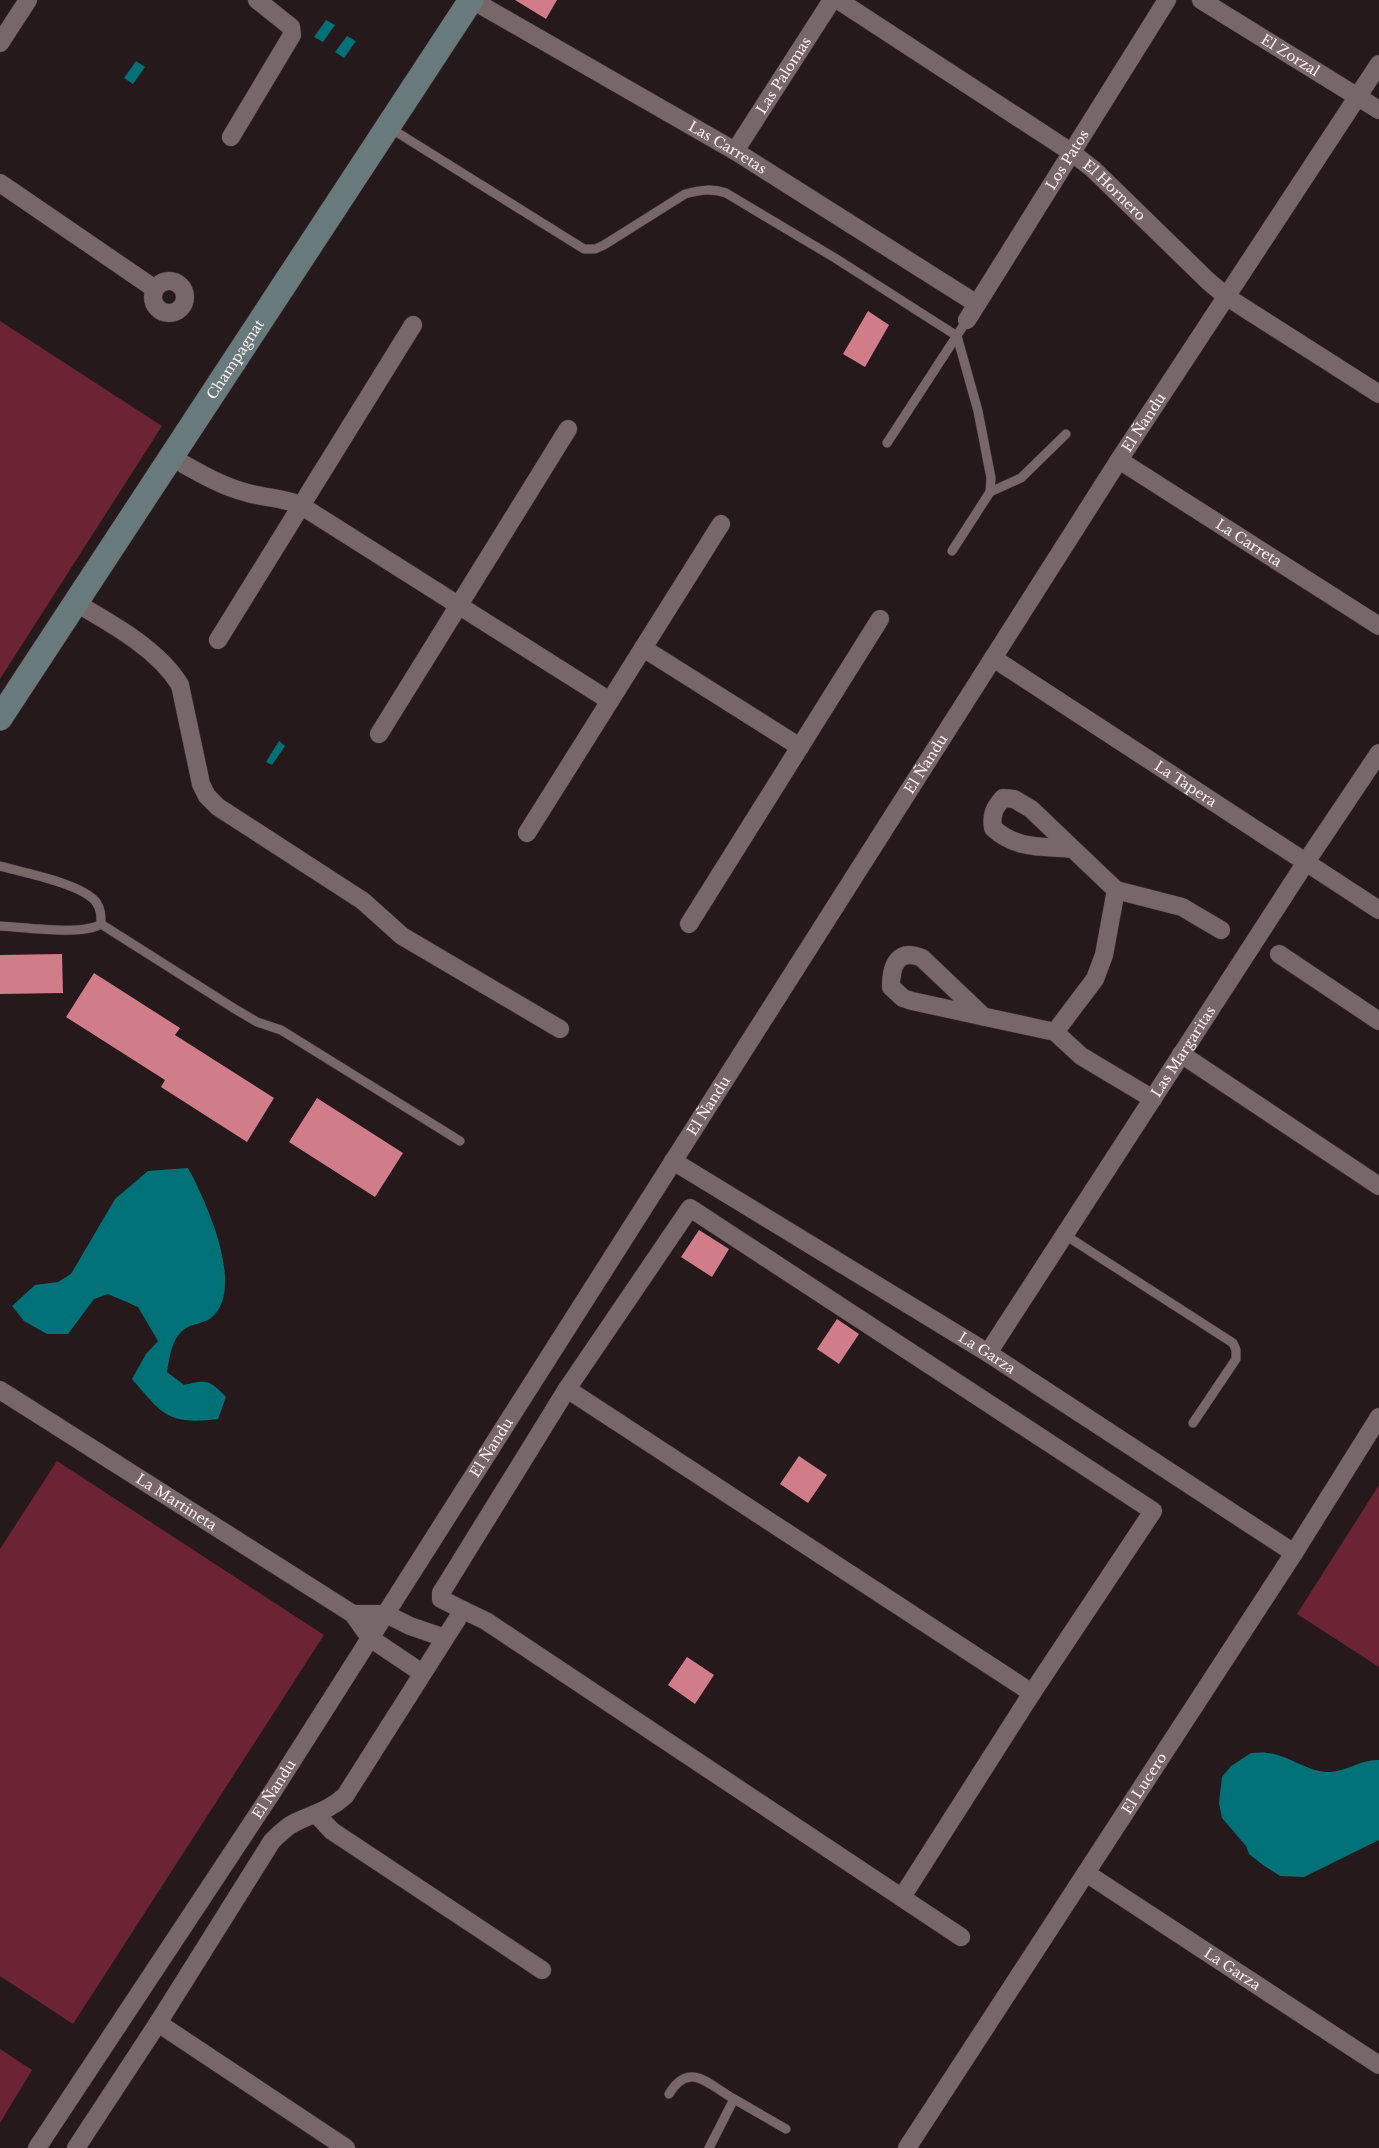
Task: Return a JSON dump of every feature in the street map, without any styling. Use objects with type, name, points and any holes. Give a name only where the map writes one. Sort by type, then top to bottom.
[{"type":"street","points":[[0,43],[28,0]]},
{"type":"street","points":[[231,137],[292,35],[291,27],[257,0]]},
{"type":"street","name":"Champagnat","points":[[0,718],[471,0]]},
{"type":"street","name":"Las Carretas","points":[[471,0],[734,151],[977,304]]},
{"type":"street","name":"Las Palomas","points":[[734,151],[832,0]]},
{"type":"street","name":"El Hornero","points":[[838,0],[1071,152],[1093,169],[1208,281],[1227,297],[1379,394]]},
{"type":"street","name":"Los Patos","points":[[967,320],[1167,0]]},
{"type":"street","name":"El Zorzal","points":[[1201,0],[1379,110]]},
{"type":"street","name":"El Ñandu","points":[[37,2148],[273,1791],[1118,460],[1379,64]]},
{"type":"street","points":[[0,183],[155,289]]},
{"type":"street","points":[[218,640],[413,325]]},
{"type":"street","points":[[379,734],[568,429]]},
{"type":"street","points":[[171,457],[227,487],[249,494],[285,499],[300,505],[610,701]]},
{"type":"street","name":"La Carreta","points":[[1118,460],[1379,626]]},
{"type":"street","points":[[528,833],[721,524]]},
{"type":"street","points":[[76,603],[103,619],[162,660],[172,672],[180,685],[201,784],[207,796],[218,807],[363,902],[402,936],[560,1029]]},
{"type":"street","points":[[689,924],[880,619]]},
{"type":"street","points":[[643,648],[800,747]]},
{"type":"street","name":"La Tapera","points":[[993,658],[1379,910]]},
{"type":"street","name":"Las Margaritas","points":[[988,1353],[1306,862],[1379,753]]},
{"type":"street","points":[[1073,849],[1116,890],[1182,907],[1221,930]]},
{"type":"street","points":[[1055,1032],[1095,979],[1104,955],[1116,890]]},
{"type":"street","points":[[984,1017],[922,958],[912,954],[905,955],[896,962],[891,973],[891,987],[903,998],[984,1017],[1055,1032],[1081,1056],[1153,1099]]},
{"type":"street","points":[[1279,954],[1379,1021]]},
{"type":"street","points":[[1181,1054],[1379,1186]]},
{"type":"street","name":"La Garza","points":[[673,1161],[988,1353],[1294,1553]]},
{"type":"street","points":[[902,1898],[1032,1693],[1153,1512],[690,1208],[567,1389],[441,1593],[442,1599],[486,1621],[902,1898],[961,1937]]},
{"type":"street","points":[[567,1389],[1032,1693]]},
{"type":"street","name":"La Martineta","points":[[0,1390],[353,1614]]},
{"type":"street","name":"El Lucero","points":[[907,2148],[1294,1553],[1379,1417]]},
{"type":"street","points":[[76,2148],[158,2023],[272,1841],[296,1822],[317,1815],[334,1806],[345,1796],[463,1610]]},
{"type":"street","points":[[353,1614],[386,1614],[410,1626],[445,1638]]},
{"type":"street","points":[[353,1614],[370,1638],[422,1673]]},
{"type":"street","points":[[317,1815],[332,1831],[542,1970]]},
{"type":"street","name":"La Garza","points":[[1086,1873],[1379,2065]]},
{"type":"street","points":[[158,2023],[346,2148]]},
{"type":"lane","points":[[388,127],[584,249],[595,249],[604,245],[685,194],[707,190],[726,193],[835,258],[957,336],[978,412],[991,478],[990,492],[952,551]]},
{"type":"lane","points":[[887,443],[967,320]]},
{"type":"lane","points":[[990,492],[1021,478],[1066,434]]},
{"type":"lane","points":[[0,866],[70,885],[95,900],[102,913],[101,924]]},
{"type":"lane","points":[[0,926],[76,930],[93,929],[101,924]]},
{"type":"lane","points":[[101,924],[235,1009],[257,1022],[281,1030],[460,1140]]},
{"type":"lane","points":[[1065,1235],[1232,1343],[1236,1350],[1236,1359],[1193,1423]]},
{"type":"lane","points":[[669,2094],[675,2084],[686,2076],[697,2076],[734,2100],[786,2129]]},
{"type":"lane","points":[[709,2148],[734,2100]]},
{"type":"shaded area","points":[[0,321],[162,426],[0,679]]},
{"type":"shaded area","points":[[57,1461],[324,1635],[73,2024],[0,1976],[0,1549]]},
{"type":"shaded area","points":[[1379,1485],[1379,1667],[1297,1614]]},
{"type":"shaded area","points":[[0,2049],[32,2070],[0,2123]]},
{"type":"water","points":[[326,20],[335,25],[323,42],[314,37]]},
{"type":"water","points":[[347,36],[356,41],[344,58],[335,52]]},
{"type":"water","points":[[136,61],[145,67],[133,84],[124,78]]},
{"type":"water","points":[[279,741],[285,746],[272,765],[266,762]]},
{"type":"water","points":[[188,1168],[212,1221],[224,1266],[225,1287],[221,1304],[211,1318],[190,1326],[179,1334],[173,1346],[167,1372],[184,1385],[208,1382],[216,1387],[226,1397],[218,1419],[188,1420],[168,1415],[151,1401],[132,1379],[146,1354],[158,1341],[138,1307],[108,1294],[94,1299],[68,1334],[47,1334],[24,1321],[12,1306],[35,1285],[58,1282],[71,1274],[115,1199],[148,1171]]},
{"type":"water","points":[[1251,1753],[1275,1754],[1322,1772],[1343,1770],[1367,1761],[1379,1760],[1379,1840],[1304,1877],[1280,1876],[1263,1865],[1249,1854],[1246,1846],[1222,1818],[1219,1803],[1222,1777],[1231,1766]]},
{"type":"building","points":[[515,0],[557,0],[546,19]]},
{"type":"building","points":[[868,311],[889,325],[865,367],[843,354]]},
{"type":"building","points":[[62,954],[63,993],[0,994],[0,955]]},
{"type":"building","points":[[94,973],[180,1028],[175,1035],[274,1098],[247,1142],[161,1087],[165,1080],[66,1017]]},
{"type":"building","points":[[317,1098],[403,1153],[375,1197],[289,1142]]},
{"type":"building","points":[[699,1230],[729,1249],[712,1277],[681,1257]]},
{"type":"building","points":[[837,1319],[859,1334],[839,1364],[817,1349]]},
{"type":"building","points":[[799,1456],[827,1475],[808,1503],[780,1484]]},
{"type":"building","points":[[687,1657],[714,1675],[695,1704],[668,1685]]}]
